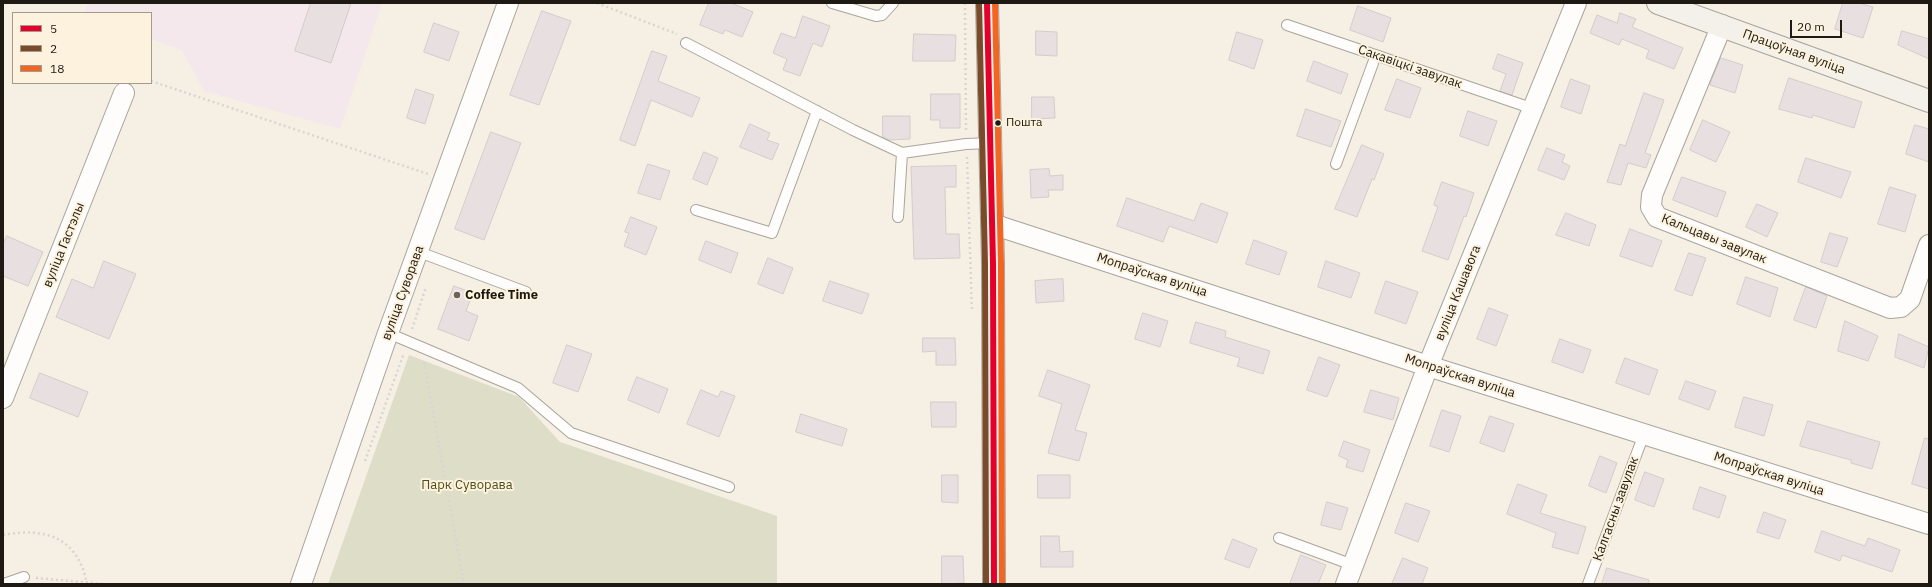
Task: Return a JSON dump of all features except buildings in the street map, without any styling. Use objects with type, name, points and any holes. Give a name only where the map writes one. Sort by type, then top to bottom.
[{"type":"main road","points":[[987,3],[992,224],[994,584]]},
{"type":"main road","name":"Працоўная вуліца","points":[[1658,3],[1929,101]]},
{"type":"street","name":"вуліца Суворава","points":[[301,584],[388,333],[419,252],[508,3]]},
{"type":"street","name":"вуліца Кашавога","points":[[1346,584],[1428,366],[1576,3]]},
{"type":"street","name":"Кальцавы завулак","points":[[1722,25],[1652,195],[1651,207],[1657,218],[1890,308],[1902,307],[1910,299],[1929,245]]},
{"type":"street","name":"вуліца Гастэлы","points":[[3,398],[124,93]]},
{"type":"street","name":"Мопраўская вуліца","points":[[992,224],[1428,366],[1929,524]]},
{"type":"lane","points":[[832,3],[876,16],[882,15],[893,3]]},
{"type":"lane","name":"Сакавіцкі завулак","points":[[1287,25],[1534,109]]},
{"type":"lane","points":[[686,43],[902,153],[966,144],[991,143]]},
{"type":"lane","points":[[1336,164],[1376,55]]},
{"type":"lane","points":[[696,210],[772,233],[817,111]]},
{"type":"lane","points":[[898,218],[902,153]]},
{"type":"lane","points":[[419,252],[526,292]]},
{"type":"lane","points":[[388,333],[518,388],[571,433],[729,487]]},
{"type":"lane","name":"Калгасны завулак","points":[[1588,584],[1644,434]]},
{"type":"lane","points":[[1279,538],[1353,565]]},
{"type":"lane","points":[[4,584],[24,577]]},
{"type":"path","points":[[597,3],[676,34],[686,43]]},
{"type":"path","points":[[152,81],[445,180]]},
{"type":"path","points":[[422,348],[464,584]]},
{"type":"path","points":[[3,535],[21,532],[40,532],[62,540],[73,550],[82,566],[87,584]]},
{"type":"path","points":[[24,577],[87,584],[106,584]]},
{"type":"shaded area","points":[[88,3],[382,3],[340,129],[204,91],[182,50],[152,39],[152,12],[84,12]]},
{"type":"green space","name":"Парк Суворава","points":[[409,355],[519,397],[560,442],[777,516],[777,584],[328,584]]},
{"type":"transit line","name":"2","points":[[979,3],[985,264],[986,584]]},
{"type":"transit line","name":"5","points":[[987,3],[993,264],[994,584]]},
{"type":"transit line","name":"18","points":[[995,3],[1001,264],[1002,584]]},
{"type":"place","name":"Пошта","points":[[998,123]]},
{"type":"place","name":"Coffee Time","points":[[457,295]]}]
